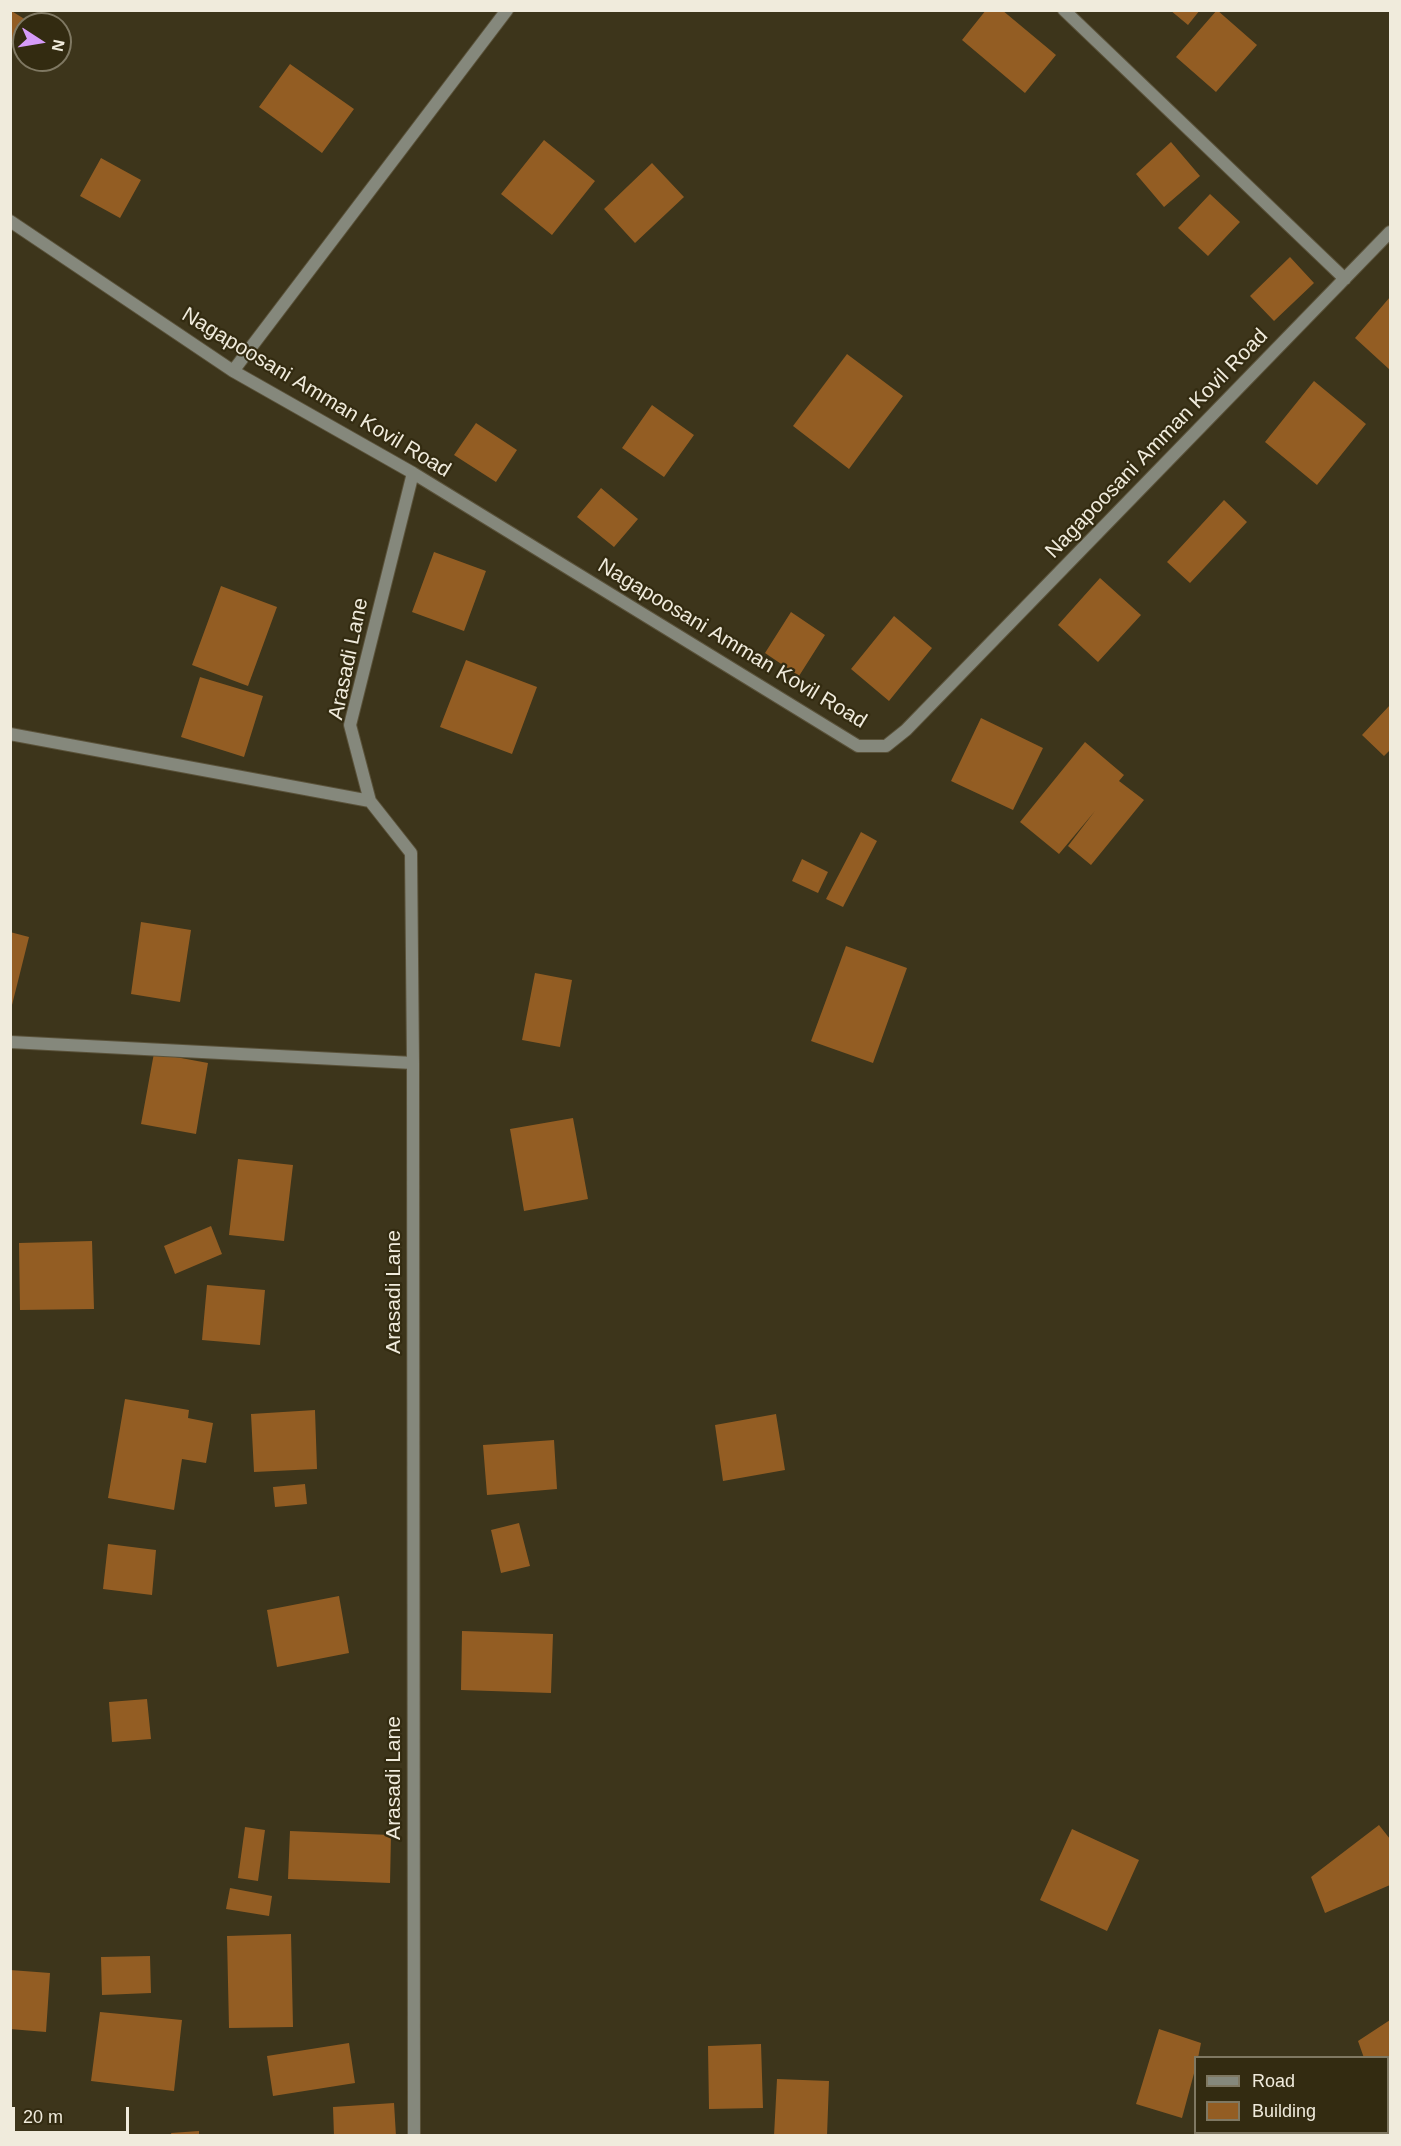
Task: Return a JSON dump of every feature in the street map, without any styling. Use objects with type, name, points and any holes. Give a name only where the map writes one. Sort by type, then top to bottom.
[{"type":"street","points":[[233,371],[507,10]]},
{"type":"street","points":[[1064,10],[1345,279]]},
{"type":"street","name":"Nagapoosani Amman Kovil Road","points":[[10,221],[233,371],[413,473],[858,746],[886,746],[915,721],[1390,232]]},
{"type":"street","name":"Arasadi Lane","points":[[413,473],[350,725],[370,801],[411,853],[414,2136]]},
{"type":"street","points":[[10,734],[370,801]]},
{"type":"street","points":[[10,1042],[413,1063]]},
{"type":"building","points":[[10,10],[13,12],[10,44]]},
{"type":"building","points":[[986,10],[1002,10],[1056,55],[1025,93],[962,40]]},
{"type":"building","points":[[1170,10],[1200,10],[1188,25]]},
{"type":"building","points":[[1217,10],[1257,45],[1216,92],[1176,57]]},
{"type":"building","points":[[290,64],[354,109],[322,153],[259,107]]},
{"type":"building","points":[[544,140],[595,181],[552,235],[501,194]]},
{"type":"building","points":[[1171,142],[1200,176],[1164,207],[1136,174]]},
{"type":"building","points":[[101,158],[141,180],[120,218],[80,196]]},
{"type":"building","points":[[652,163],[684,197],[635,243],[604,209]]},
{"type":"building","points":[[1210,194],[1240,222],[1208,256],[1178,228]]},
{"type":"building","points":[[1290,257],[1314,283],[1274,321],[1250,296]]},
{"type":"building","points":[[1390,297],[1390,370],[1355,338]]},
{"type":"building","points":[[847,354],[903,396],[849,469],[793,426]]},
{"type":"building","points":[[1314,381],[1366,424],[1317,485],[1265,442]]},
{"type":"building","points":[[652,405],[694,435],[664,477],[622,448]]},
{"type":"building","points":[[476,423],[517,450],[496,482],[454,455]]},
{"type":"building","points":[[601,488],[638,519],[614,547],[577,517]]},
{"type":"building","points":[[1224,500],[1247,522],[1190,583],[1167,562]]},
{"type":"building","points":[[434,552],[486,571],[464,631],[412,612]]},
{"type":"building","points":[[1100,578],[1141,615],[1098,662],[1058,625]]},
{"type":"building","points":[[221,586],[277,607],[248,686],[192,665]]},
{"type":"building","points":[[791,612],[825,635],[799,676],[765,653]]},
{"type":"building","points":[[894,616],[932,648],[889,701],[851,669]]},
{"type":"building","points":[[466,660],[537,687],[512,754],[440,727]]},
{"type":"building","points":[[200,677],[263,696],[244,757],[181,737]]},
{"type":"building","points":[[1390,705],[1390,750],[1384,756],[1362,735]]},
{"type":"building","points":[[981,718],[1043,748],[1013,810],[951,781]]},
{"type":"building","points":[[1085,742],[1124,775],[1119,781],[1144,800],[1091,865],[1068,846],[1095,811],[1059,854],[1020,822]]},
{"type":"building","points":[[861,832],[877,841],[843,907],[826,899]]},
{"type":"building","points":[[802,859],[828,872],[818,893],[792,881]]},
{"type":"building","points":[[141,922],[191,930],[180,1002],[131,994]]},
{"type":"building","points":[[10,932],[29,937],[11,1009],[10,1009]]},
{"type":"building","points":[[846,946],[907,968],[873,1063],[811,1041]]},
{"type":"building","points":[[535,973],[572,980],[560,1047],[522,1040]]},
{"type":"building","points":[[154,1053],[208,1063],[196,1134],[141,1124]]},
{"type":"building","points":[[573,1118],[588,1199],[524,1211],[510,1129]]},
{"type":"building","points":[[238,1159],[293,1165],[284,1241],[229,1235]]},
{"type":"building","points":[[211,1226],[222,1254],[175,1274],[164,1246]]},
{"type":"building","points":[[92,1241],[94,1309],[20,1310],[19,1243]]},
{"type":"building","points":[[207,1285],[265,1290],[260,1345],[202,1340]]},
{"type":"building","points":[[125,1399],[189,1410],[188,1418],[213,1423],[206,1463],[182,1459],[174,1510],[108,1498]]},
{"type":"building","points":[[315,1410],[317,1469],[254,1472],[251,1414]]},
{"type":"building","points":[[776,1414],[785,1470],[723,1481],[715,1425]]},
{"type":"building","points":[[554,1440],[557,1489],[487,1495],[483,1445]]},
{"type":"building","points":[[305,1484],[307,1504],[275,1507],[273,1487]]},
{"type":"building","points":[[519,1523],[530,1566],[501,1573],[491,1530]]},
{"type":"building","points":[[108,1544],[156,1550],[152,1595],[103,1589]]},
{"type":"building","points":[[339,1596],[349,1653],[277,1667],[267,1610]]},
{"type":"building","points":[[462,1631],[553,1634],[551,1693],[461,1690]]},
{"type":"building","points":[[147,1699],[151,1739],[112,1742],[109,1702]]},
{"type":"building","points":[[1379,1825],[1390,1839],[1390,1885],[1325,1913],[1311,1877]]},
{"type":"building","points":[[245,1827],[265,1830],[258,1881],[238,1878]]},
{"type":"building","points":[[1072,1829],[1139,1860],[1107,1931],[1040,1900]]},
{"type":"building","points":[[290,1831],[391,1835],[390,1883],[288,1879]]},
{"type":"building","points":[[230,1888],[272,1896],[269,1916],[226,1909]]},
{"type":"building","points":[[291,1934],[293,2027],[229,2028],[227,1936]]},
{"type":"building","points":[[150,1956],[151,1993],[102,1995],[101,1957]]},
{"type":"building","points":[[10,1970],[50,1973],[46,2032],[10,2029]]},
{"type":"building","points":[[100,2012],[182,2020],[174,2091],[91,2081]]},
{"type":"building","points":[[1390,2020],[1390,2076],[1389,2056],[1363,2056],[1358,2041]]},
{"type":"building","points":[[1159,2029],[1201,2043],[1198,2056],[1194,2056],[1194,2073],[1182,2118],[1136,2104]]},
{"type":"building","points":[[349,2043],[355,2083],[273,2096],[267,2056]]},
{"type":"building","points":[[761,2044],[763,2108],[709,2109],[708,2046]]},
{"type":"building","points":[[777,2079],[829,2081],[827,2136],[774,2136]]},
{"type":"building","points":[[394,2103],[396,2136],[334,2136],[333,2107]]},
{"type":"building","points":[[199,2131],[199,2136],[172,2136],[171,2133]]}]
